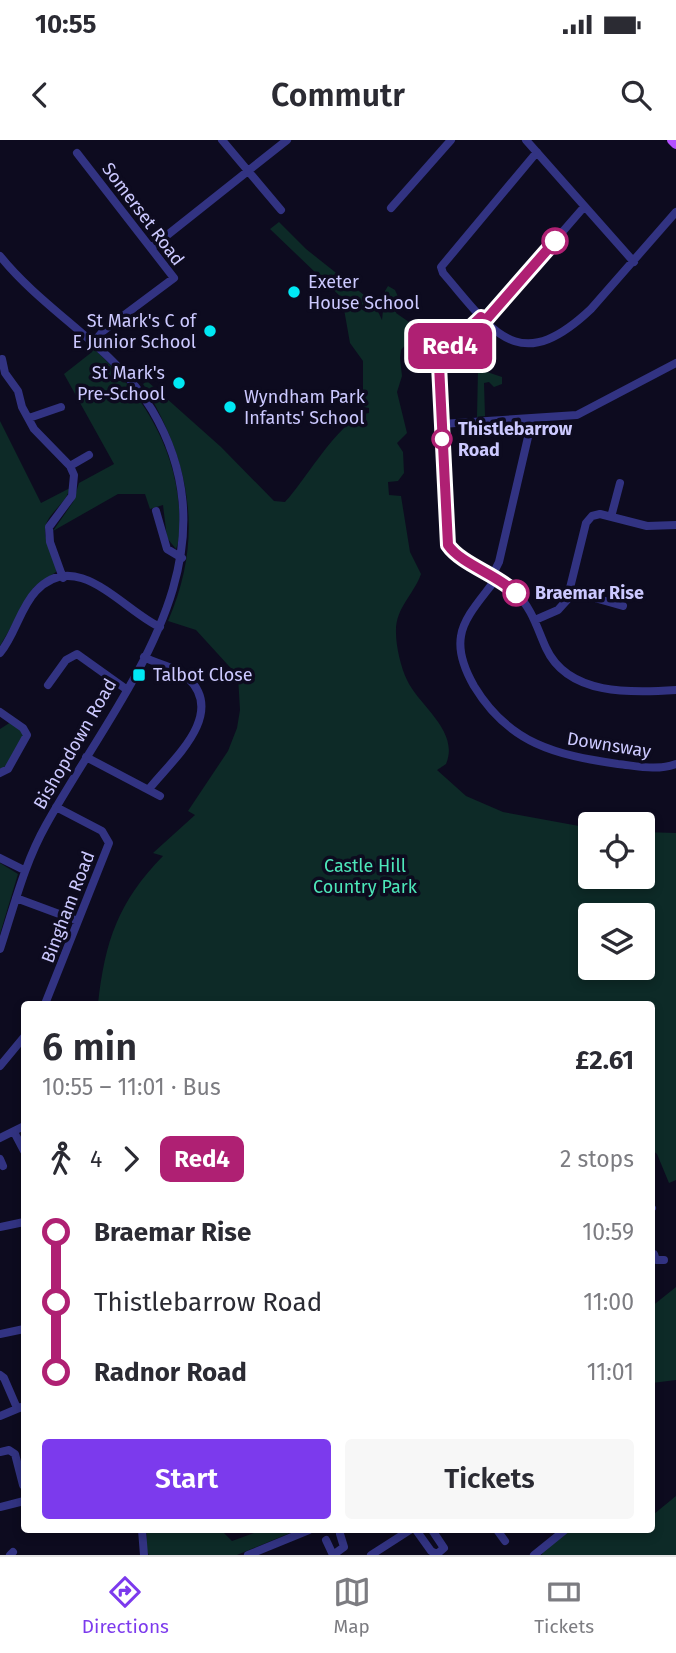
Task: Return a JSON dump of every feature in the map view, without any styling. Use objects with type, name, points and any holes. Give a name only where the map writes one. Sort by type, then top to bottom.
[{"type":"main road","points":[[672,140],[676,144]]},
{"type":"street","points":[[222,140],[281,210]]},
{"type":"street","points":[[151,248],[287,140]]},
{"type":"street","points":[[391,208],[451,140]]},
{"type":"street","points":[[526,140],[634,261]]},
{"type":"street","points":[[537,152],[441,267],[443,274],[498,335],[516,342],[544,339],[575,323],[676,212]]},
{"type":"street","name":"Somerset Road","points":[[77,153],[174,278],[103,331],[93,343]]},
{"type":"street","points":[[584,207],[483,319],[441,358],[441,424],[448,545],[455,553],[495,576],[520,597],[536,620],[549,655],[561,669],[578,680],[613,690],[676,690]]},
{"type":"street","name":"Bishopdown Road","points":[[0,256],[38,297],[93,343],[138,389],[165,437],[181,493],[182,558],[172,601],[160,626],[56,807],[24,870],[0,949]]},
{"type":"street","points":[[2,359],[5,373],[18,391],[22,407],[41,438],[70,466],[75,481],[74,491],[49,527],[50,542],[63,578]]},
{"type":"street","points":[[441,424],[533,420],[586,412],[676,363]]},
{"type":"street","points":[[29,418],[61,407]]},
{"type":"street","name":"Downsway","points":[[533,420],[495,576],[464,625],[460,638],[465,667],[492,712],[523,737],[566,756],[657,768],[676,764]]},
{"type":"street","points":[[70,466],[89,455]]},
{"type":"street","points":[[611,517],[620,483]]},
{"type":"street","points":[[156,511],[167,548],[182,558]]},
{"type":"street","points":[[536,620],[564,605],[588,519],[596,514],[647,526],[676,525]]},
{"type":"street","points":[[0,653],[34,593],[44,585],[63,578],[83,578],[99,584],[160,626]]},
{"type":"street","points":[[570,591],[623,606]]},
{"type":"street","points":[[48,685],[69,656],[77,654],[126,689]]},
{"type":"street","points":[[144,657],[190,679],[197,690],[201,709],[191,740],[149,789]]},
{"type":"street","points":[[0,724],[3,714],[23,727],[26,738],[8,769],[0,773]]},
{"type":"street","points":[[86,757],[160,796]]},
{"type":"street","name":"Bingham Road","points":[[46,1001],[108,840],[103,831],[56,807]]},
{"type":"street","points":[[0,858],[24,870]]},
{"type":"street","points":[[16,898],[78,920]]},
{"type":"street","points":[[0,1066],[21,1041]]},
{"type":"street","points":[[0,1138],[21,1128]]},
{"type":"street","points":[[14,1132],[21,1145]]},
{"type":"street","points":[[0,1227],[21,1223]]},
{"type":"street","points":[[0,1334],[21,1330]]},
{"type":"street","points":[[0,1375],[21,1407],[0,1416]]},
{"type":"street","points":[[0,1452],[9,1450],[15,1454],[21,1477]]},
{"type":"street","points":[[0,1507],[21,1502]]},
{"type":"street","points":[[142,1533],[142,1554]]},
{"type":"street","points":[[248,1555],[302,1533]]},
{"type":"street","points":[[370,1555],[405,1533]]},
{"type":"street","points":[[418,1533],[433,1553],[442,1554],[443,1545],[434,1533]]},
{"type":"street","points":[[499,1533],[505,1541]]},
{"type":"street","points":[[534,1555],[561,1533]]},
{"type":"street","points":[[326,1540],[337,1554],[344,1546],[340,1534]]},
{"type":"green space","name":"Castle Hill Country Park","points":[[279,222],[306,249],[374,303],[382,320],[385,291],[388,286],[395,290],[400,301],[396,313],[419,329],[401,350],[400,358],[402,376],[397,392],[407,433],[397,443],[403,452],[404,473],[398,481],[388,482],[389,495],[401,496],[410,552],[421,574],[398,616],[398,650],[407,680],[436,719],[447,741],[449,752],[446,764],[437,770],[466,796],[503,812],[578,826],[578,889],[655,889],[655,832],[676,833],[676,1180],[669,1183],[655,1152],[655,1001],[98,1001],[105,961],[116,924],[135,890],[163,856],[153,853],[195,815],[188,811],[228,751],[237,728],[240,710],[238,676],[196,630],[168,621],[186,559],[189,529],[187,500],[172,442],[143,384],[147,381],[221,447],[274,501],[285,502],[335,437],[358,417],[369,413],[369,408],[363,407],[363,361],[350,343],[342,298],[270,229]]},
{"type":"green space","points":[[93,348],[125,381],[162,439],[176,483],[180,534],[176,549],[167,538],[163,505],[150,509],[145,494],[118,494],[53,531],[73,502],[79,483],[114,464],[64,374],[92,352]]},
{"type":"green space","points":[[478,369],[502,377],[502,384],[494,387],[489,382],[484,383],[485,416],[477,417]]},
{"type":"green space","points":[[0,421],[41,503],[70,488],[46,524],[45,530],[56,561],[56,572],[34,587],[0,646]]},
{"type":"green space","points":[[11,722],[24,734],[8,765],[0,769],[0,729]]},
{"type":"green space","points":[[0,863],[18,874],[0,934]]},
{"type":"green space","points":[[676,1287],[676,1380],[655,1383],[655,1304]]},
{"type":"green space","points":[[676,1496],[676,1555],[542,1555],[543,1551],[566,1533],[655,1533],[655,1513]]},
{"type":"green space","points":[[147,1533],[224,1533],[232,1541],[254,1533],[290,1533],[237,1555],[149,1555],[146,1549]]},
{"type":"bus line","name":"Red4","points":[[516,593],[497,577],[455,553],[448,545],[439,365],[446,350],[481,317],[485,321],[555,241]]},
{"type":"place","name":"Exeter House School","points":[[294,292]]},
{"type":"place","name":"St Mark's C of E Junior School","points":[[210,331]]},
{"type":"place","name":"St Mark's Pre-School","points":[[179,383]]},
{"type":"place","name":"Wyndham Park Infants' School","points":[[230,407]]},
{"type":"place","name":"Thistlebarrow Road","points":[[442,439]]},
{"type":"place","name":"Braemar Rise","points":[[516,593]]},
{"type":"place","name":"Talbot Close","points":[[139,675]]}]
